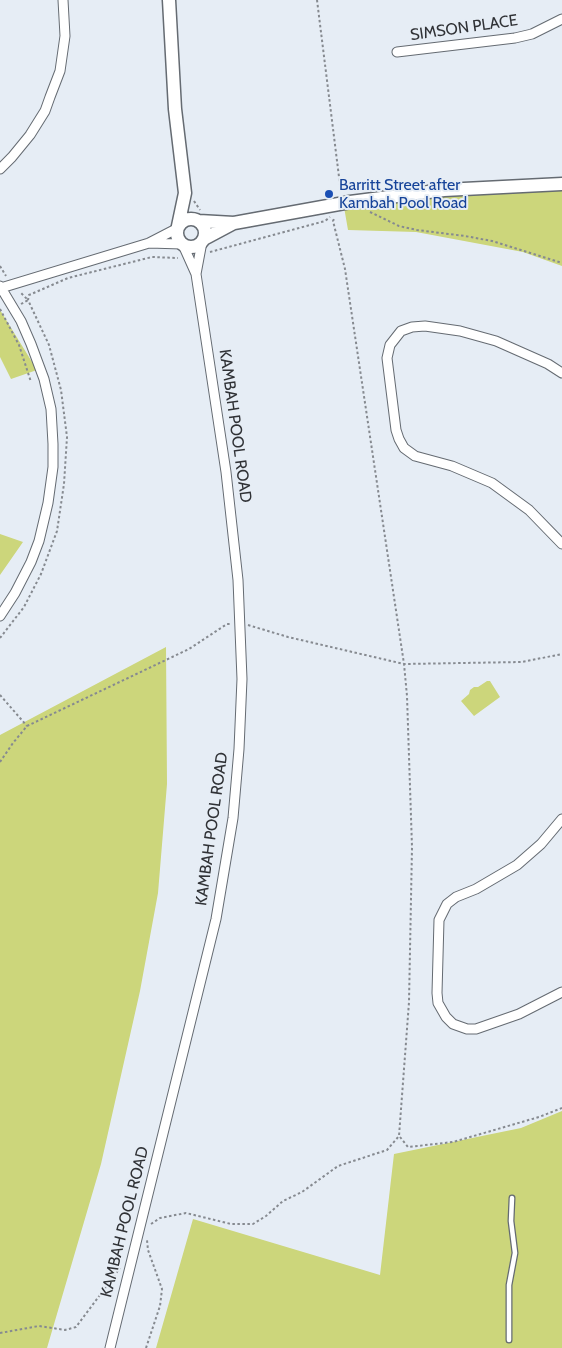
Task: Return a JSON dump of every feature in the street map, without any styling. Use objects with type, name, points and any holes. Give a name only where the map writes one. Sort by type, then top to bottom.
[{"type":"street","points":[[0,169],[30,135],[45,111],[54,88],[60,71],[65,36],[63,0]]},
{"type":"street","points":[[169,0],[175,109],[185,193],[198,221],[205,231],[203,241]]},
{"type":"street","name":"SIMSON PLACE","points":[[396,52],[515,38],[532,34],[562,19]]},
{"type":"street","points":[[0,616],[15,593],[31,562],[39,540],[48,503],[53,452],[51,409],[44,380],[31,344],[0,287],[149,244],[178,227],[186,220],[234,223],[444,190],[562,184]]},
{"type":"street","points":[[183,244],[177,236],[185,193]]},
{"type":"street","points":[[149,244],[183,244],[193,247],[234,223]]},
{"type":"street","name":"KAMBAH POOL ROAD","points":[[196,274],[203,241]]},
{"type":"street","name":"KAMBAH POOL ROAD","points":[[110,1348],[214,929],[228,852],[239,749],[242,679],[238,580],[226,472],[196,274],[183,244]]},
{"type":"street","points":[[562,373],[539,360],[496,341],[460,331],[425,326],[412,327],[401,332],[390,345],[387,358],[396,430],[404,448],[415,456],[479,476],[505,491],[529,510],[562,544]]},
{"type":"street","points":[[562,819],[542,844],[517,864],[476,889],[456,897],[447,904],[439,920],[437,993],[438,1003],[446,1017],[454,1024],[467,1029],[476,1028],[519,1014],[562,992]]},
{"type":"lane","points":[[509,1340],[509,1286],[515,1253],[511,1221],[512,1198]]},
{"type":"path","points":[[148,1231],[151,1224],[160,1218],[186,1214],[231,1224],[253,1224],[266,1216],[283,1201],[302,1192],[338,1166],[387,1150],[399,1136],[409,1002],[412,847],[407,696],[404,664],[345,269],[333,221],[341,191],[317,0]]},
{"type":"path","points":[[211,252],[325,221],[338,208]]},
{"type":"path","points":[[368,211],[399,226],[492,241],[562,263]]},
{"type":"path","points":[[0,638],[24,607],[41,574],[57,531],[64,484],[67,437],[61,390],[49,345],[28,300],[29,295],[68,278],[152,257],[177,258]]},
{"type":"path","points":[[0,309],[19,345],[30,382]]},
{"type":"path","points":[[0,762],[27,726],[189,649],[227,624],[240,622],[288,637],[404,664],[522,662],[562,654]]},
{"type":"path","points":[[0,696],[27,726]]},
{"type":"path","points":[[399,1136],[408,1147],[452,1142],[538,1117],[562,1108]]},
{"type":"path","points":[[146,1240],[162,1289],[160,1306],[146,1348]]},
{"type":"path","points":[[134,1252],[148,1250]]},
{"type":"path","points":[[0,1333],[40,1326],[65,1330],[76,1327],[122,1266]]},
{"type":"green space","points":[[562,189],[562,266],[523,252],[416,232],[348,230],[344,207],[462,193]]},
{"type":"green space","points":[[0,310],[37,370],[11,379],[0,357]]},
{"type":"green space","points":[[0,534],[23,542],[0,575]]},
{"type":"green space","points":[[166,647],[167,784],[158,893],[140,991],[101,1164],[47,1348],[0,1348],[0,735]]},
{"type":"green space","points":[[490,681],[500,697],[474,716],[461,701],[469,694],[470,690]]},
{"type":"green space","points":[[562,1111],[562,1348],[156,1348],[193,1219],[380,1275],[394,1154],[521,1128]]},
{"type":"place","name":"Barritt Street after Kambah Pool Road","points":[[329,194]]}]
